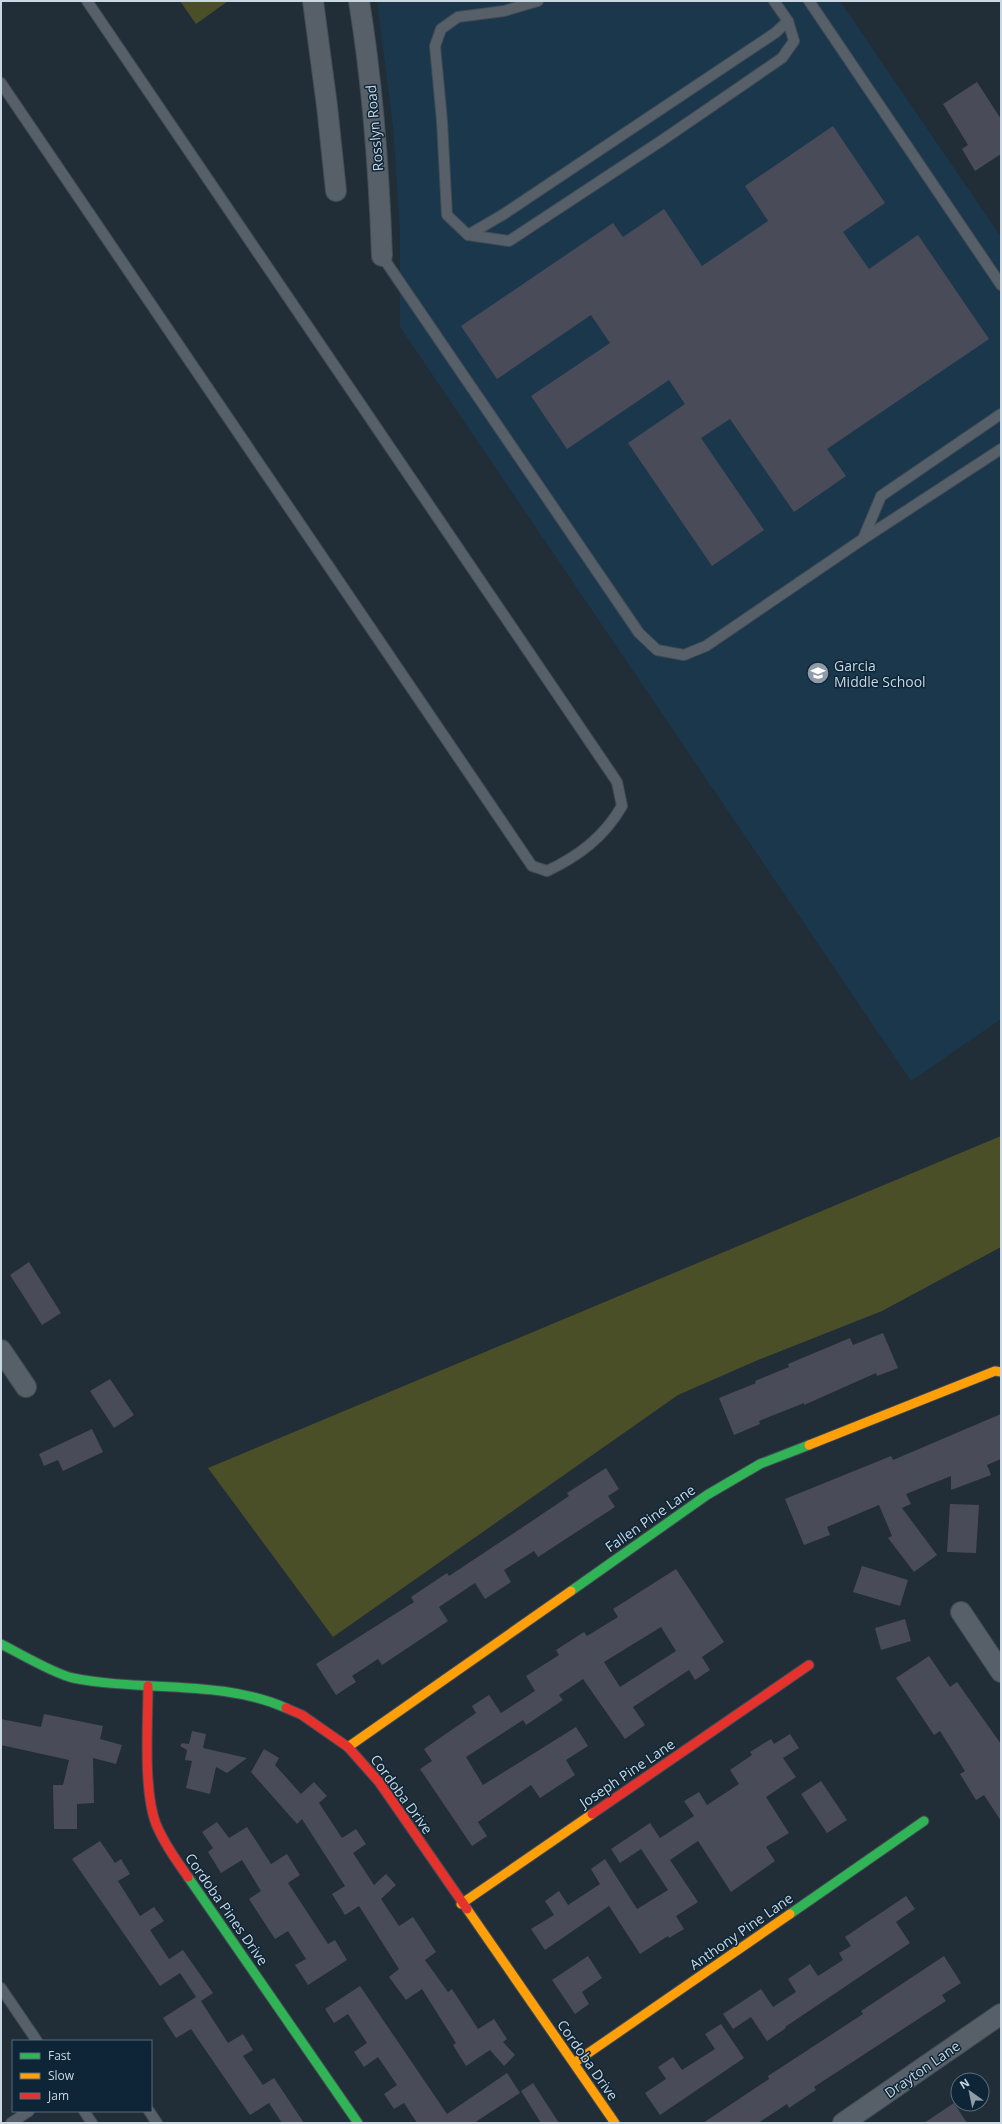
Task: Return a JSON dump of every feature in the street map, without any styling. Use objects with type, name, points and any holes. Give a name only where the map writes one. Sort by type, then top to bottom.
[{"type":"street","points":[[313,1],[326,98],[336,191]]},
{"type":"street","name":"Rosslyn Road","points":[[358,1],[373,100],[380,192],[382,256]]},
{"type":"street","points":[[1,1350],[26,1387]]},
{"type":"street","name":"Fallen Pine Lane","points":[[348,1747],[708,1495],[760,1464],[995,1371],[1001,1372]]},
{"type":"street","points":[[961,1612],[1001,1672]]},
{"type":"street","name":"Cordoba Drive","points":[[1,1644],[72,1678],[118,1684],[232,1692],[268,1700],[302,1715],[348,1747],[379,1782],[615,2123]]},
{"type":"street","name":"Joseph Pine Lane","points":[[462,1904],[809,1665]]},
{"type":"street","name":"Cordoba Pines Drive","points":[[148,1686],[149,1797],[156,1823],[169,1850],[358,2123]]},
{"type":"street","name":"Anthony Pine Lane","points":[[574,2063],[924,1821]]},
{"type":"street","name":"Drayton Lane","points":[[843,2123],[1001,2014]]},
{"type":"lane","points":[[1,83],[532,866],[547,871],[565,863],[592,844],[611,824],[622,806],[617,782],[87,1]]},
{"type":"lane","points":[[538,1],[504,11],[458,17],[441,28],[435,46],[442,121],[447,215],[468,235],[509,241],[664,140],[782,58],[794,40],[788,21],[774,1]]},
{"type":"lane","points":[[808,1],[1001,285]]},
{"type":"lane","points":[[468,235],[511,210],[775,33],[788,21]]},
{"type":"lane","points":[[382,256],[639,633],[657,650],[684,655],[706,646],[863,539],[1001,449]]},
{"type":"lane","points":[[863,539],[881,496],[1001,414]]},
{"type":"lane","points":[[1,1988],[36,2040]]},
{"type":"lane","points":[[11,2123],[28,2112]]},
{"type":"lane","points":[[85,2112],[92,2123]]},
{"type":"lane","points":[[149,2112],[157,2123]]},
{"type":"shaded area","name":"Garcia Middle School","points":[[377,1],[840,1],[1001,237],[1001,1019],[911,1081],[400,327],[400,232],[393,127]]},
{"type":"green space","points":[[180,1],[228,1],[196,24]]},
{"type":"green space","points":[[1001,1136],[1001,1247],[882,1311],[758,1360],[678,1395],[333,1637],[208,1468]]},
{"type":"building","points":[[977,82],[1001,119],[1001,154],[975,171],[962,149],[968,145],[943,104]]},
{"type":"building","points":[[833,126],[885,203],[843,232],[869,269],[918,235],[989,339],[827,449],[846,476],[794,512],[730,419],[701,438],[764,530],[712,566],[628,443],[685,404],[669,380],[567,449],[531,396],[610,343],[591,315],[497,379],[461,326],[613,223],[623,237],[664,209],[702,266],[768,221],[745,186]]},
{"type":"building","points":[[29,1262],[61,1313],[42,1325],[10,1275]]},
{"type":"building","points":[[883,1333],[898,1368],[877,1376],[876,1373],[804,1405],[804,1403],[759,1421],[760,1424],[734,1435],[719,1398],[756,1383],[755,1381],[789,1367],[788,1364],[850,1338],[853,1345]]},
{"type":"building","points":[[110,1379],[134,1415],[114,1428],[90,1391]]},
{"type":"building","points":[[1001,1414],[1001,1459],[987,1465],[991,1475],[951,1490],[951,1476],[906,1494],[911,1504],[902,1508],[937,1555],[914,1572],[888,1538],[892,1536],[879,1505],[827,1527],[830,1535],[804,1545],[785,1499],[891,1456],[893,1460]]},
{"type":"building","points":[[92,1429],[103,1452],[63,1471],[58,1460],[44,1466],[39,1454]]},
{"type":"building","points":[[606,1468],[619,1489],[608,1496],[615,1507],[538,1557],[534,1551],[504,1570],[511,1582],[485,1599],[475,1583],[439,1607],[448,1621],[382,1665],[378,1659],[352,1676],[356,1682],[336,1695],[316,1664],[414,1602],[411,1597],[447,1573],[449,1576],[569,1496],[567,1493]]},
{"type":"building","points":[[950,1504],[979,1505],[976,1553],[947,1552]]},
{"type":"building","points":[[862,1566],[908,1580],[900,1606],[853,1592]]},
{"type":"building","points":[[676,1569],[724,1642],[702,1657],[710,1670],[695,1680],[689,1670],[633,1707],[645,1725],[625,1739],[583,1679],[559,1695],[563,1700],[526,1725],[523,1720],[466,1757],[483,1785],[576,1727],[588,1746],[566,1760],[575,1775],[540,1798],[531,1785],[478,1822],[487,1836],[472,1846],[420,1769],[432,1761],[424,1749],[476,1713],[472,1706],[489,1695],[501,1713],[535,1691],[526,1676],[559,1655],[556,1650],[584,1632],[587,1636],[618,1617],[613,1609]],"holes":[[[661,1627],[676,1651],[620,1687],[604,1662]]]},
{"type":"building","points":[[905,1619],[911,1641],[881,1650],[875,1628]]},
{"type":"building","points":[[929,1656],[950,1687],[957,1682],[1001,1744],[1001,1821],[984,1795],[976,1800],[960,1774],[965,1771],[940,1731],[934,1735],[896,1678]]},
{"type":"building","points":[[44,1714],[103,1726],[100,1739],[122,1745],[116,1764],[93,1758],[94,1803],[77,1804],[77,1829],[54,1829],[53,1785],[63,1785],[69,1760],[1,1745],[1,1719],[41,1727]]},
{"type":"building","points":[[192,1731],[206,1734],[203,1748],[247,1758],[227,1773],[216,1767],[210,1794],[186,1788],[192,1761],[185,1760],[187,1750],[180,1746],[182,1743],[189,1744]]},
{"type":"building","points":[[790,1734],[799,1748],[783,1758],[796,1777],[766,1797],[789,1833],[766,1847],[775,1861],[731,1892],[698,1841],[670,1860],[698,1902],[676,1916],[684,1929],[669,1938],[668,1936],[640,1954],[609,1906],[545,1950],[531,1929],[554,1915],[545,1901],[559,1891],[568,1905],[600,1884],[591,1869],[605,1859],[637,1909],[668,1890],[641,1849],[620,1863],[611,1849],[650,1823],[660,1838],[694,1816],[684,1801],[699,1792],[707,1805],[739,1784],[730,1770],[752,1755],[750,1752],[771,1739],[774,1744]]},
{"type":"building","points":[[264,1749],[279,1758],[275,1765],[301,1794],[314,1782],[327,1796],[319,1803],[342,1838],[356,1829],[366,1844],[353,1853],[374,1885],[386,1874],[396,1885],[381,1899],[399,1926],[413,1917],[436,1952],[425,1960],[448,1992],[452,1989],[478,2029],[494,2019],[507,2039],[503,2042],[515,2055],[504,2066],[490,2050],[466,2066],[453,2045],[456,2043],[422,1989],[406,2000],[389,1977],[399,1969],[359,1906],[345,1915],[332,1894],[345,1886],[302,1819],[297,1824],[251,1772]]},
{"type":"building","points":[[821,1781],[847,1820],[827,1833],[801,1794]]},
{"type":"building","points":[[217,1822],[229,1838],[247,1827],[271,1864],[287,1854],[300,1875],[288,1883],[328,1944],[335,1940],[347,1960],[308,1985],[295,1965],[306,1959],[288,1931],[275,1939],[249,1899],[261,1891],[242,1860],[221,1873],[208,1852],[213,1848],[202,1832]]},
{"type":"building","points":[[100,1841],[115,1863],[121,1859],[130,1874],[118,1881],[140,1916],[154,1907],[164,1921],[150,1930],[169,1959],[183,1950],[213,1993],[201,2001],[228,2043],[243,2034],[253,2050],[243,2056],[263,2085],[274,2078],[304,2123],[282,2123],[269,2103],[250,2115],[191,2029],[176,2038],[163,2018],[196,1997],[180,1973],[160,1986],[72,1859]]},
{"type":"building","points":[[906,1896],[915,1909],[896,1922],[910,1943],[785,2027],[786,2028],[767,2041],[751,2017],[733,2029],[723,2014],[761,1989],[773,2007],[796,1992],[788,1979],[810,1964],[818,1976],[843,1960],[839,1953],[851,1946],[845,1937]]},
{"type":"building","points":[[588,1956],[602,1978],[582,1992],[589,2004],[575,2014],[552,1980]]},
{"type":"building","points":[[944,1956],[961,1983],[942,1995],[946,2001],[814,2087],[816,2090],[789,2108],[787,2104],[758,2123],[703,2123],[769,2079],[768,2076],[863,2014],[861,2011]]},
{"type":"building","points":[[360,1986],[447,2114],[507,2073],[520,2093],[474,2123],[417,2123],[404,2103],[394,2109],[384,2094],[397,2085],[378,2057],[364,2067],[354,2052],[367,2043],[348,2014],[334,2023],[325,2009]]},
{"type":"building","points":[[721,2024],[744,2058],[660,2115],[645,2093],[666,2079],[658,2067],[673,2057],[682,2070],[715,2049],[705,2034]]},
{"type":"building","points":[[533,2083],[559,2123],[541,2123],[521,2091]]},
{"type":"building","points":[[950,2106],[950,2112],[960,2112],[967,2123],[924,2123]]},
{"type":"traffic: fast","points":[[571,1591],[707,1495],[760,1464],[809,1445]]},
{"type":"traffic: fast","points":[[1,1644],[47,1668],[73,1678],[127,1685],[208,1689],[261,1699],[286,1708]]},
{"type":"traffic: fast","points":[[790,1914],[924,1821]]},
{"type":"traffic: fast","points":[[188,1877],[358,2123]]},
{"type":"traffic: slow","points":[[809,1445],[995,1371],[1001,1372]]},
{"type":"traffic: slow","points":[[348,1747],[571,1591]]},
{"type":"traffic: slow","points":[[461,1904],[592,1814]]},
{"type":"traffic: slow","points":[[467,1909],[615,2123]]},
{"type":"traffic: slow","points":[[574,2063],[790,1914]]},
{"type":"traffic: jam","points":[[592,1814],[809,1665]]},
{"type":"traffic: jam","points":[[148,1686],[147,1756],[149,1793],[152,1810],[156,1824],[163,1838],[188,1877]]},
{"type":"traffic: jam","points":[[286,1708],[302,1715],[348,1747],[379,1782],[467,1909]]},
{"type":"place","name":"Garcia Middle School","points":[[818,673]]}]
